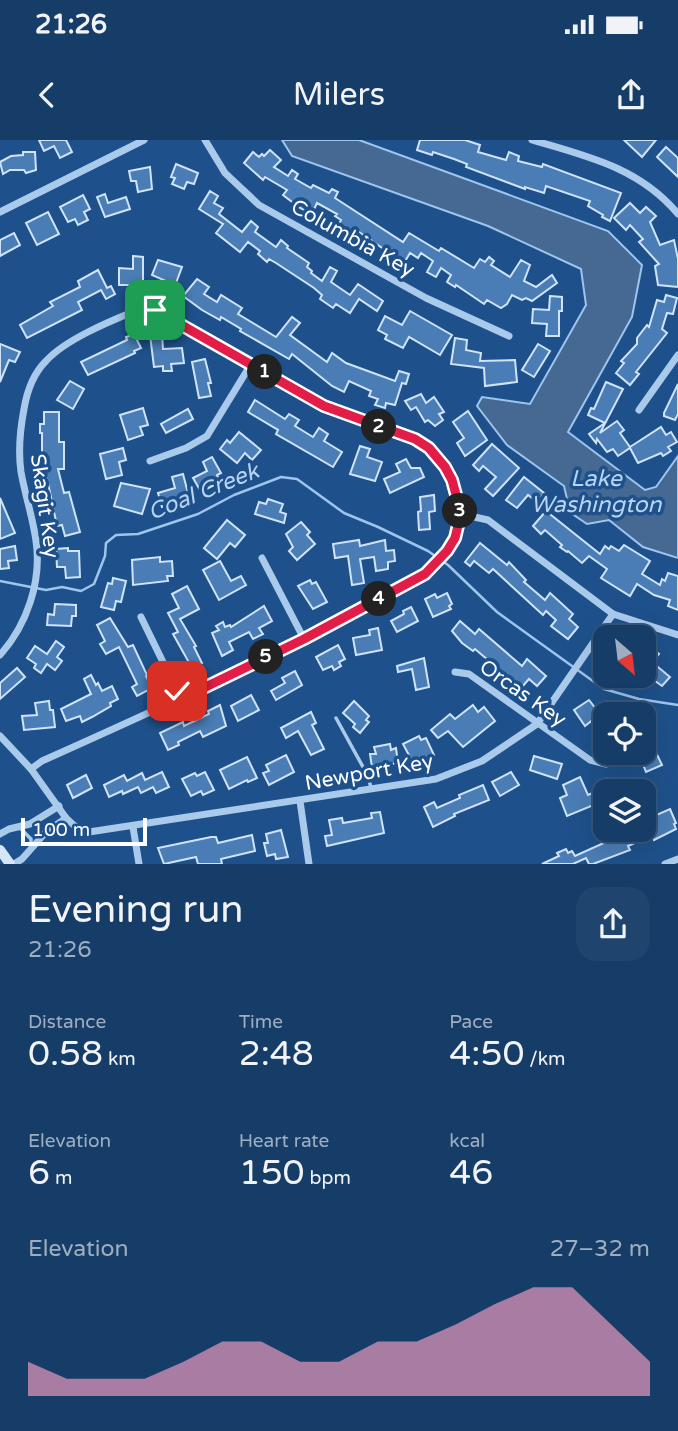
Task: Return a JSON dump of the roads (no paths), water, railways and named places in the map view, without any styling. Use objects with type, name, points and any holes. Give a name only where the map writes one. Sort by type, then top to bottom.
[{"type":"street","points":[[0,212],[144,140]]},
{"type":"street","name":"Columbia Key","points":[[205,140],[225,173],[259,205],[426,298],[509,336]]},
{"type":"street","points":[[532,140],[616,166],[653,190],[678,214]]},
{"type":"street","name":"Skagit Key","points":[[0,655],[24,619],[35,581],[36,541],[21,473],[19,434],[30,384],[47,359],[81,337],[121,317],[145,309],[162,313],[324,406],[415,439],[429,448],[452,480],[461,513]]},
{"type":"street","points":[[639,410],[678,355]]},
{"type":"street","points":[[150,461],[186,448],[207,436],[251,364]]},
{"type":"street","points":[[30,769],[304,639],[425,574],[437,564],[455,538],[461,513],[488,520],[613,614],[678,635]]},
{"type":"street","points":[[262,558],[304,639]]},
{"type":"street","name":"Newport Key","points":[[66,818],[78,829],[89,832],[372,790],[452,775],[501,750],[537,724],[613,614]]},
{"type":"street","points":[[141,617],[181,699]]},
{"type":"street","name":"Orcas Key","points":[[456,672],[469,674],[593,761]]},
{"type":"street","points":[[0,736],[30,769],[66,818],[46,832],[12,864],[0,850]]},
{"type":"street","points":[[300,801],[309,864]]},
{"type":"street","points":[[0,834],[30,824],[59,806]]},
{"type":"street","points":[[133,827],[139,864]]},
{"type":"street","points":[[665,864],[678,859]]},
{"type":"lane","points":[[336,718],[368,776],[372,790]]},
{"type":"lane","points":[[19,827],[31,839],[32,847]]},
{"type":"water","name":"Lake Washington","points":[[282,140],[359,140],[608,231],[642,265],[632,317],[568,432],[645,490],[656,487],[678,456],[678,558],[643,547],[609,520],[587,524],[562,507],[567,499],[564,486],[507,445],[477,406],[482,397],[530,404],[586,305],[581,269],[488,226],[292,156]]},
{"type":"waterway","name":"Coal Creek","points":[[0,581],[46,590],[62,587],[81,591],[94,584],[105,556],[106,543],[116,535],[138,534],[198,514],[234,495],[281,477],[297,479],[344,513],[428,551],[448,565],[497,612],[604,689],[639,699],[678,705]]}]
